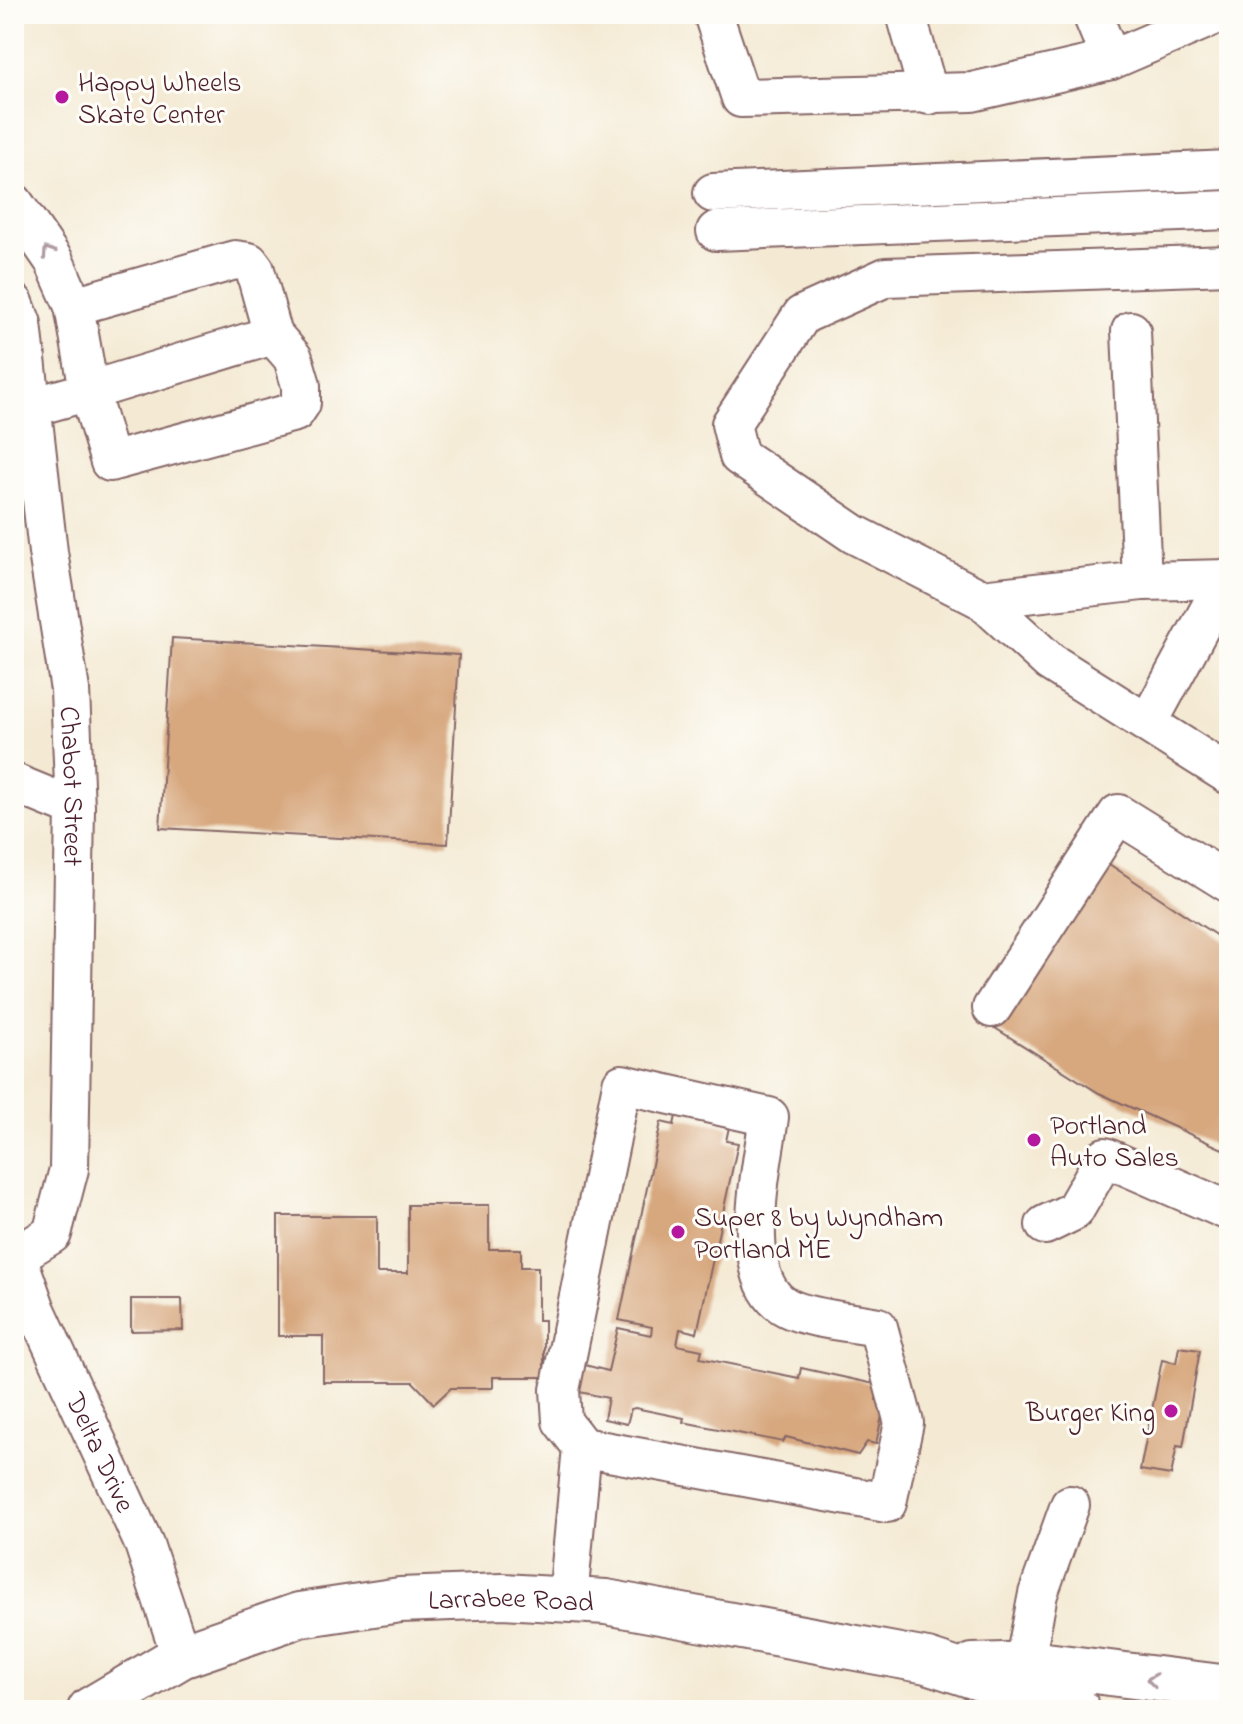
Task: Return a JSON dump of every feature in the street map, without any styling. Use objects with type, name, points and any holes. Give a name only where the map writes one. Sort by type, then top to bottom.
[{"type":"main road","name":"Larrabee Road","points":[[90,1710],[181,1656],[258,1627],[313,1613],[452,1596],[568,1599],[657,1610],[950,1667],[1078,1710]]},
{"type":"main road","name":"Larrabee Road","points":[[950,1667],[1024,1665],[1229,1688]]},
{"type":"street","points":[[713,14],[741,98],[972,92],[1111,60],[1218,14]]},
{"type":"street","points":[[906,14],[929,95]]},
{"type":"street","points":[[1092,14],[1111,60]]},
{"type":"street","points":[[713,193],[1229,170]]},
{"type":"street","points":[[14,203],[54,261],[74,306],[89,391],[110,462],[295,412],[301,403],[301,385],[293,358],[273,335],[255,270],[249,262],[235,260],[74,306]]},
{"type":"street","points":[[716,231],[1229,210]]},
{"type":"street","points":[[1229,265],[886,277],[802,315],[731,424],[739,456],[854,534],[981,599],[1050,662],[1229,775]]},
{"type":"street","name":"Chabot Street","points":[[14,303],[22,324],[32,407],[31,546],[70,690],[75,808],[69,1169],[52,1234],[15,1252]]},
{"type":"street","points":[[1131,331],[1142,581]]},
{"type":"street","points":[[32,407],[273,335]]},
{"type":"street","points":[[981,599],[1142,581],[1227,579]]},
{"type":"street","points":[[1148,723],[1227,579]]},
{"type":"street","points":[[14,783],[75,808]]},
{"type":"street","points":[[992,1008],[1118,814],[1229,883]]},
{"type":"street","points":[[568,1599],[582,1447],[562,1421],[560,1390],[622,1084],[769,1117],[755,1240],[759,1271],[769,1289],[787,1308],[878,1327],[904,1423],[887,1503],[582,1447]]},
{"type":"street","points":[[1045,1225],[1074,1211],[1105,1157],[1229,1211]]},
{"type":"street","name":"Delta Drive","points":[[15,1252],[36,1310],[144,1544],[181,1656]]},
{"type":"street","points":[[1024,1665],[1038,1594],[1070,1505]]},
{"type":"building","points":[[172,638],[459,655],[448,844],[160,828]]},
{"type":"building","points":[[1106,862],[1229,944],[1229,1152],[1099,1093],[995,1028]]},
{"type":"building","name":"Super 8 by Wyndham Portland ME","points":[[676,1116],[729,1127],[726,1141],[738,1143],[697,1333],[680,1329],[677,1345],[702,1350],[700,1358],[799,1378],[801,1368],[879,1385],[876,1400],[885,1402],[876,1444],[867,1442],[858,1455],[786,1437],[783,1442],[683,1422],[684,1418],[635,1408],[631,1409],[627,1424],[604,1419],[608,1398],[575,1391],[581,1364],[608,1371],[618,1328],[651,1335],[652,1327],[619,1320],[661,1122],[674,1125]]},
{"type":"building","points":[[408,1205],[489,1205],[489,1249],[521,1249],[521,1267],[538,1267],[538,1320],[544,1320],[544,1377],[493,1377],[493,1388],[451,1388],[434,1404],[413,1382],[323,1382],[323,1336],[278,1336],[278,1216],[377,1216],[377,1273],[408,1273]]},
{"type":"building","points":[[131,1299],[182,1299],[183,1330],[131,1331]]},
{"type":"building","name":"Burger King","points":[[1179,1347],[1200,1350],[1183,1447],[1177,1446],[1171,1475],[1140,1470],[1162,1360],[1176,1363]]},
{"type":"place","name":"Happy Wheels Skate Center","points":[[62,97]]},
{"type":"place","name":"Portland Auto Sales","points":[[1034,1140]]},
{"type":"place","name":"Super 8 by Wyndham Portland ME","points":[[678,1232]]},
{"type":"place","name":"Burger King","points":[[1171,1411]]}]
